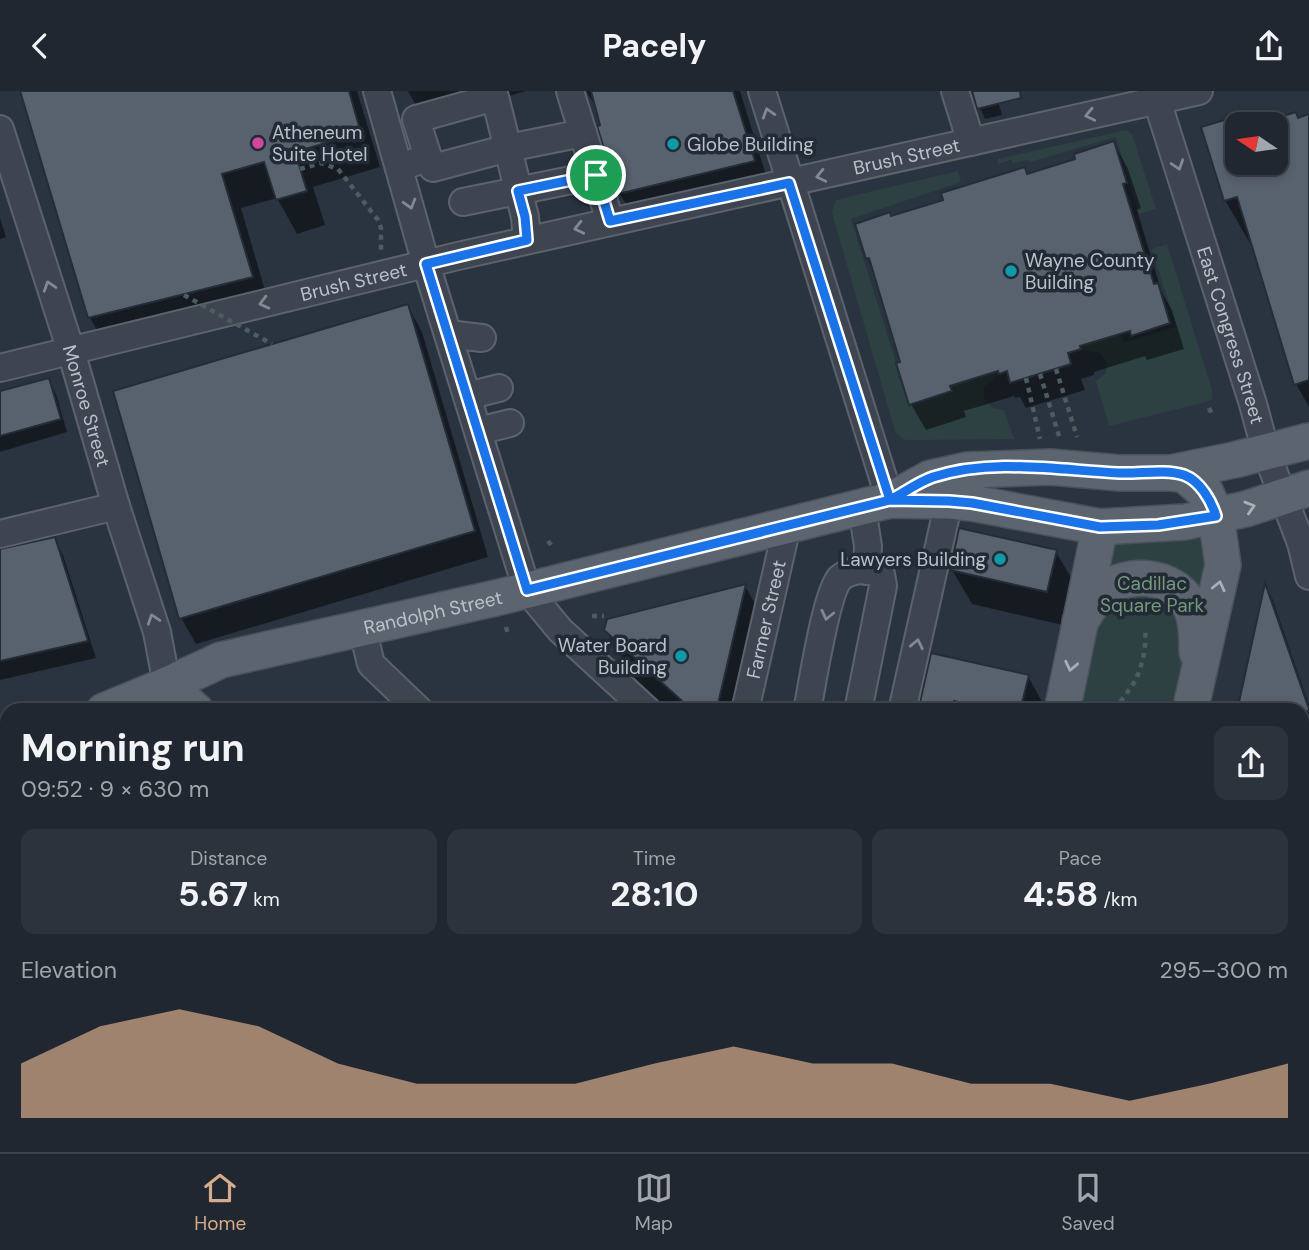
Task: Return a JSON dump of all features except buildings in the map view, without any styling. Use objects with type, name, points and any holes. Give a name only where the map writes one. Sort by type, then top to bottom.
[{"type":"main road","name":"Randolph Street","points":[[141,703],[164,698],[221,660],[527,590],[876,504],[931,478],[967,470],[1027,467],[1170,473],[1309,441]]},
{"type":"main road","points":[[1170,473],[1185,475],[1206,493],[1216,516],[1223,565],[1192,703]]},
{"type":"main road","name":"Randolph Street","points":[[876,504],[949,501],[1100,527],[1158,525],[1216,516],[1296,492]]},
{"type":"main road","points":[[1064,703],[1100,527]]},
{"type":"main road","points":[[1080,622],[1101,592],[1115,583],[1155,579],[1168,584],[1180,591],[1190,604],[1196,627],[1198,676]]},
{"type":"street","points":[[377,91],[426,264],[527,590],[560,630],[639,703]]},
{"type":"street","points":[[570,91],[610,221]]},
{"type":"street","points":[[762,91],[876,504],[867,546],[867,571]]},
{"type":"street","points":[[955,91],[971,142]]},
{"type":"street","name":"Brush Street","points":[[0,368],[527,240],[971,142],[1156,96],[1199,91]]},
{"type":"street","points":[[527,240],[525,217],[508,148],[507,94],[416,119],[433,169],[508,148],[583,133]]},
{"type":"street","name":"East Congress Street","points":[[1156,96],[1266,452],[1296,492],[1301,543],[1309,576]]},
{"type":"street","name":"Monroe Street","points":[[0,129],[157,632],[164,698]]},
{"type":"street","points":[[399,168],[428,157]]},
{"type":"street","points":[[463,202],[596,175]]},
{"type":"street","points":[[449,334],[482,338]]},
{"type":"street","points":[[467,396],[499,388]]},
{"type":"street","points":[[478,431],[510,423]]},
{"type":"street","points":[[904,703],[949,501]]},
{"type":"street","points":[[0,534],[116,506]]},
{"type":"street","name":"Farmer Street","points":[[748,703],[787,526]]},
{"type":"street","points":[[809,703],[829,605],[838,580],[848,572],[873,570],[881,574],[883,586],[860,703]]},
{"type":"street","points":[[362,627],[371,664],[410,703]]},
{"type":"path","points":[[300,169],[321,163],[338,169],[378,220],[381,229],[380,255]]},
{"type":"path","points":[[184,295],[272,344]]},
{"type":"path","points":[[1056,369],[1077,437]]},
{"type":"path","points":[[1040,374],[1060,439]]},
{"type":"path","points":[[1026,378],[1041,443]]},
{"type":"path","points":[[1209,408],[1213,416]]},
{"type":"path","points":[[592,616],[604,616]]},
{"type":"path","points":[[506,627],[508,634]]},
{"type":"path","points":[[1120,703],[1135,681],[1146,641],[1146,629]]},
{"type":"green space","points":[[1126,130],[1132,134],[1156,209],[1139,214],[1116,137],[1030,162],[1013,163],[1011,160],[998,164],[998,159]]},
{"type":"green space","points":[[958,171],[961,182],[851,219],[909,404],[952,391],[950,386],[998,371],[999,374],[984,387],[984,399],[993,408],[1004,410],[1014,439],[902,439],[895,431],[832,213],[835,201],[840,199]]},
{"type":"green space","points":[[1167,244],[1212,390],[1212,399],[1109,426],[1096,381],[1106,373],[1107,362],[1100,353],[1081,349],[1080,346],[1121,334],[1124,343],[1176,327],[1152,249]]},
{"type":"green space","name":"Cadillac Square Park","points":[[1216,516],[1191,703],[1064,703],[1100,527]]},
{"type":"place","name":"Atheneum Suite Hotel","points":[[258,143]]},
{"type":"place","name":"Globe Building","points":[[673,144]]},
{"type":"place","name":"Wayne County Building","points":[[1011,271]]},
{"type":"place","name":"Lawyers Building","points":[[1000,559]]},
{"type":"place","name":"Water Board Building","points":[[681,656]]},
{"type":"route","points":[[596,175],[518,191],[525,217],[527,240],[426,264],[527,590],[890,500],[972,503],[1100,527],[1158,525],[1216,516],[1206,493],[1185,475],[1050,467],[967,470],[931,478],[890,500],[789,183],[610,221],[596,175]]}]
